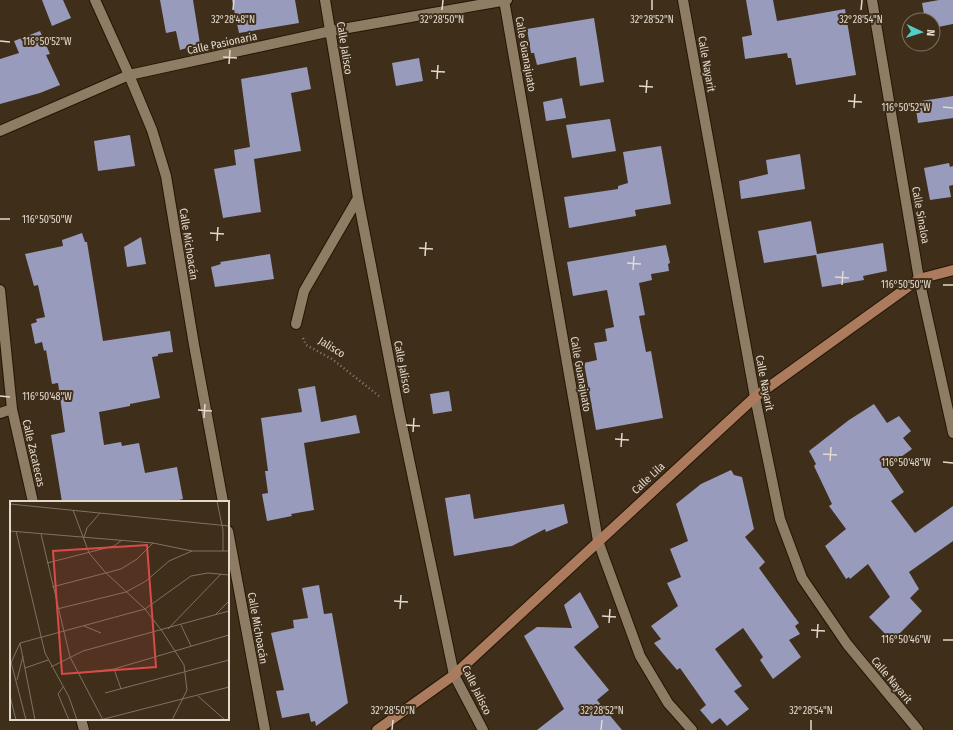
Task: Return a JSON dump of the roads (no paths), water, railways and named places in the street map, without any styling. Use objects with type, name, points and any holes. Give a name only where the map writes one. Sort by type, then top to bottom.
[{"type":"street","name":"Calle Michoacán","points":[[96,0],[152,130],[166,176],[194,344],[223,501]]},
{"type":"street","name":"Calle Jalisco","points":[[326,0],[358,198],[399,411],[454,675],[483,730]]},
{"type":"street","name":"Calle Pasionaria","points":[[0,131],[129,75],[330,31],[505,0]]},
{"type":"street","name":"Calle Guanajuato","points":[[505,0],[598,541],[640,656],[668,703],[692,730]]},
{"type":"street","name":"Calle Nayarit","points":[[683,0],[755,397],[780,519],[802,578],[847,644],[918,730]]},
{"type":"street","name":"Calle Sinaloa","points":[[872,0],[919,279],[953,433]]},
{"type":"street","points":[[296,324],[304,291],[358,198]]},
{"type":"street","name":"Calle Lila","points":[[377,730],[454,675],[755,397],[919,279],[953,270]]},
{"type":"street","name":"Calle Zacatecas","points":[[0,290],[12,410],[33,501]]},
{"type":"street","points":[[0,412],[12,410]]},
{"type":"street","name":"Calle Michoacán","points":[[229,536],[265,730]]},
{"type":"street","points":[[81,720],[84,730]]}]
